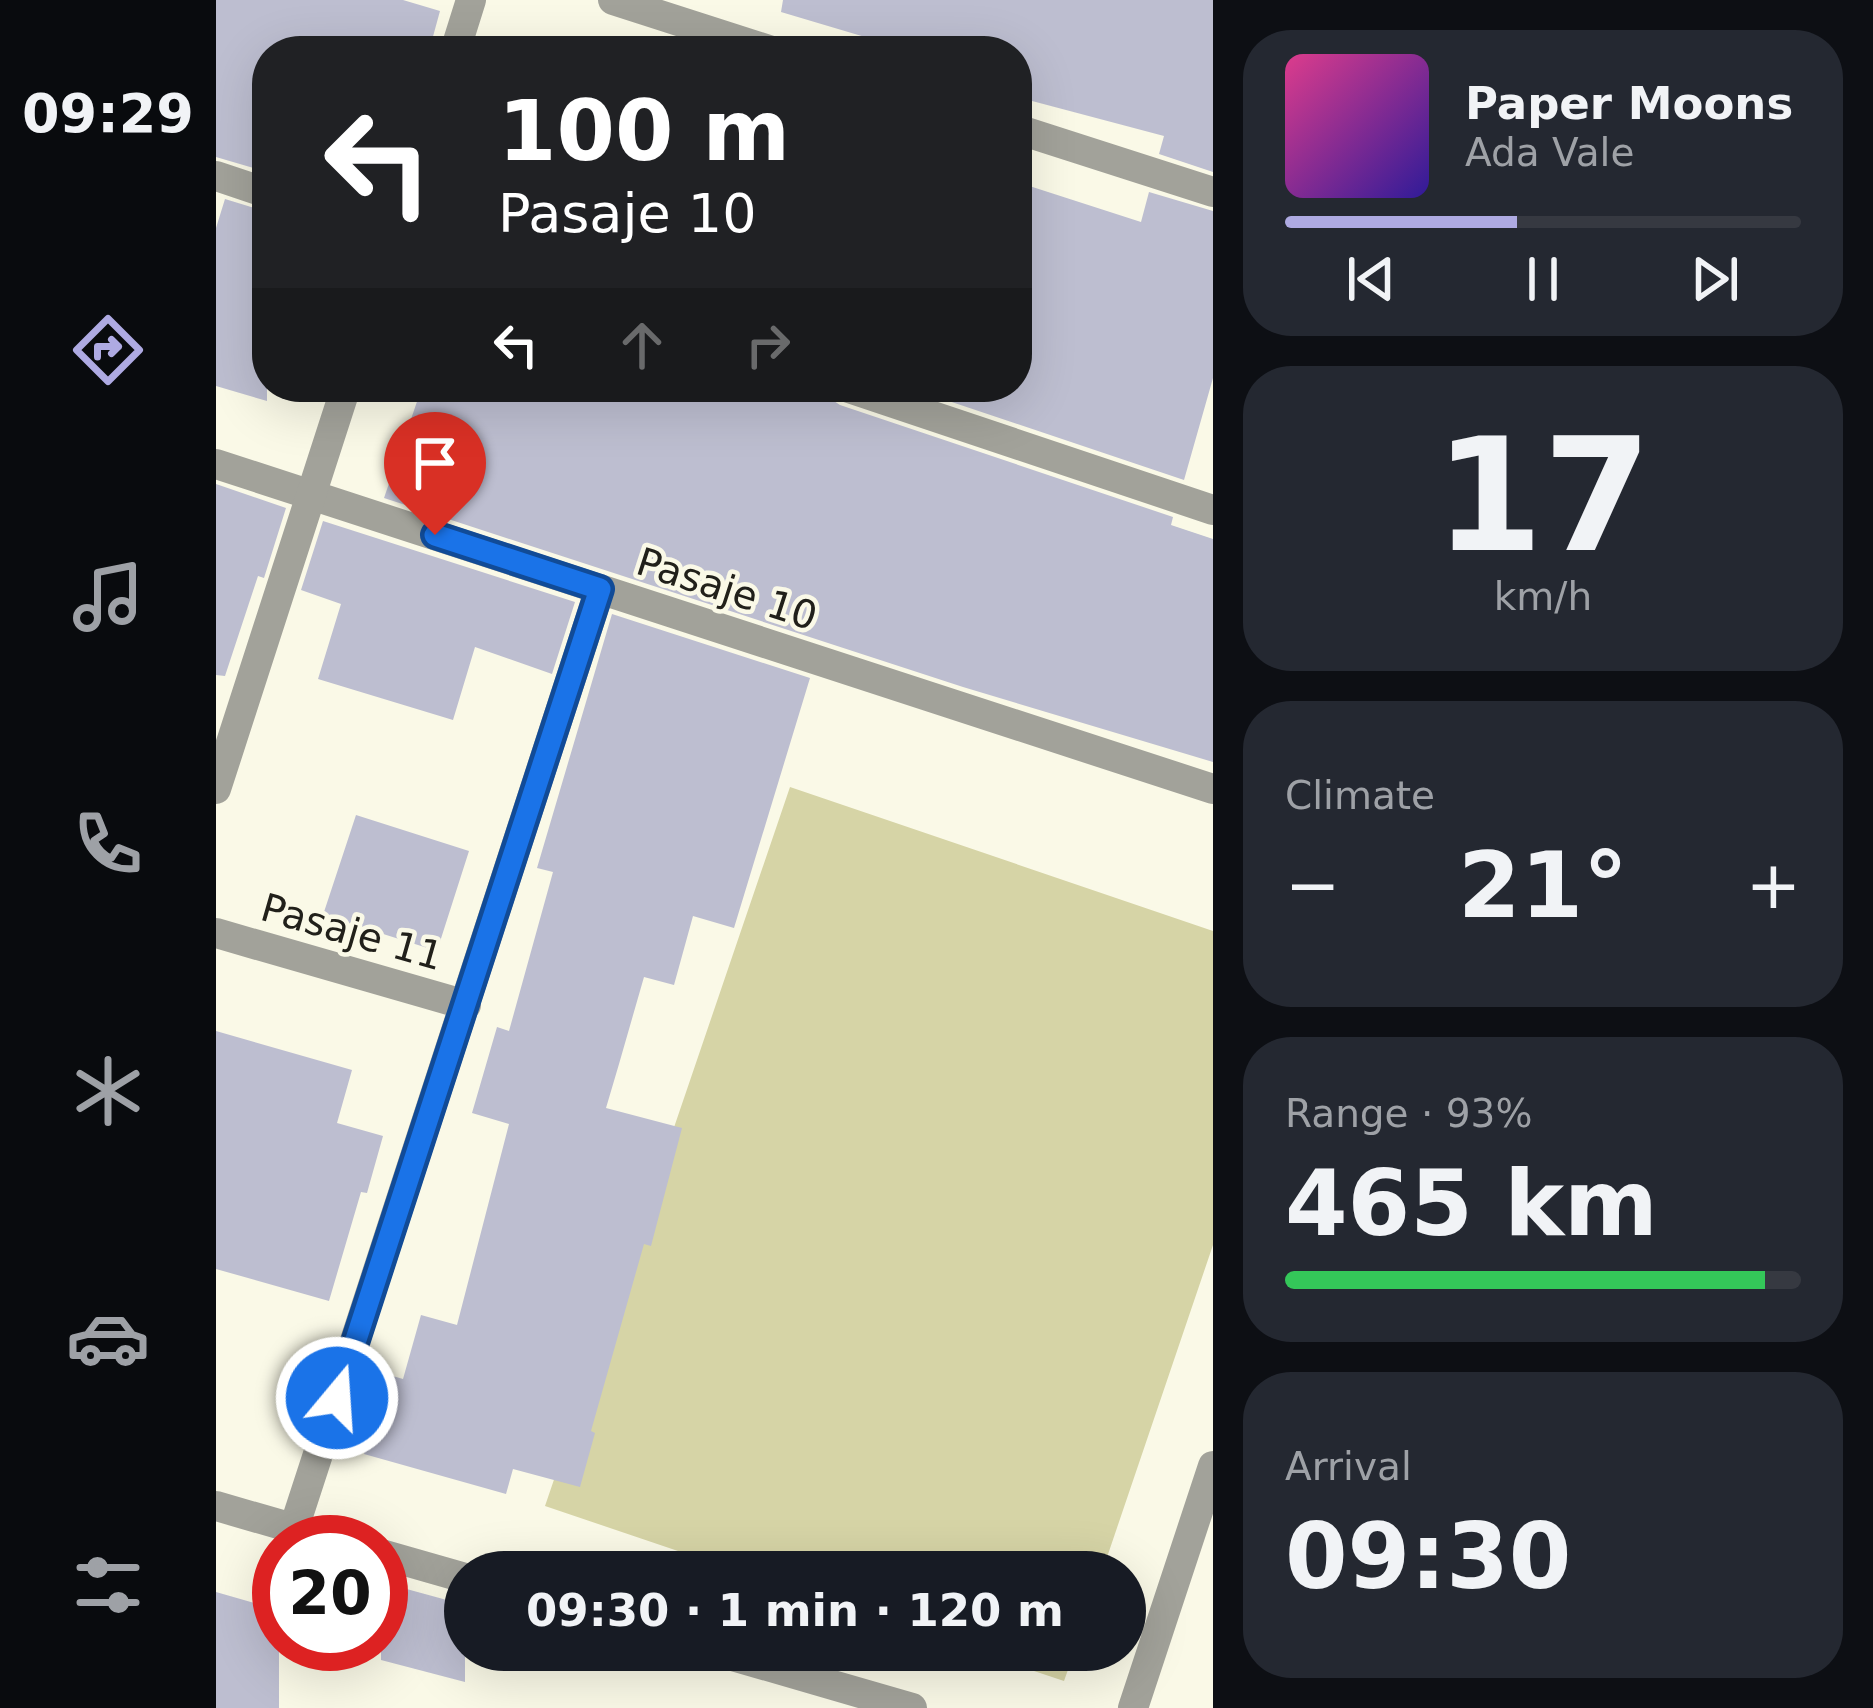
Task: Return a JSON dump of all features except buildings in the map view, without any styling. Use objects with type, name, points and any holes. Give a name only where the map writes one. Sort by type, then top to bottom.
[{"type":"street","points":[[460,36],[471,0]]},
{"type":"street","points":[[613,0],[725,36]]},
{"type":"street","points":[[1032,135],[1213,192]]},
{"type":"street","points":[[216,176],[252,189]]},
{"type":"street","points":[[216,789],[341,402]]},
{"type":"street","points":[[891,402],[1213,510]]},
{"type":"street","name":"Pasaje 10","points":[[216,464],[1213,789]]},
{"type":"street","points":[[298,1515],[600,589]]},
{"type":"street","name":"Pasaje 11","points":[[216,933],[466,1005]]},
{"type":"street","points":[[1133,1708],[1213,1466]]},
{"type":"street","points":[[216,1506],[252,1516]]},
{"type":"street","points":[[408,1562],[444,1572]]},
{"type":"street","points":[[784,1671],[912,1708]]},
{"type":"shaded area","points":[[790,787],[1213,931],[1213,1245],[1109,1551],[678,1551],[545,1506]]},
{"type":"shaded area","points":[[1034,1671],[1068,1671],[1064,1681]]},
{"type":"route","points":[[337,1398],[600,589],[435,535]]}]
